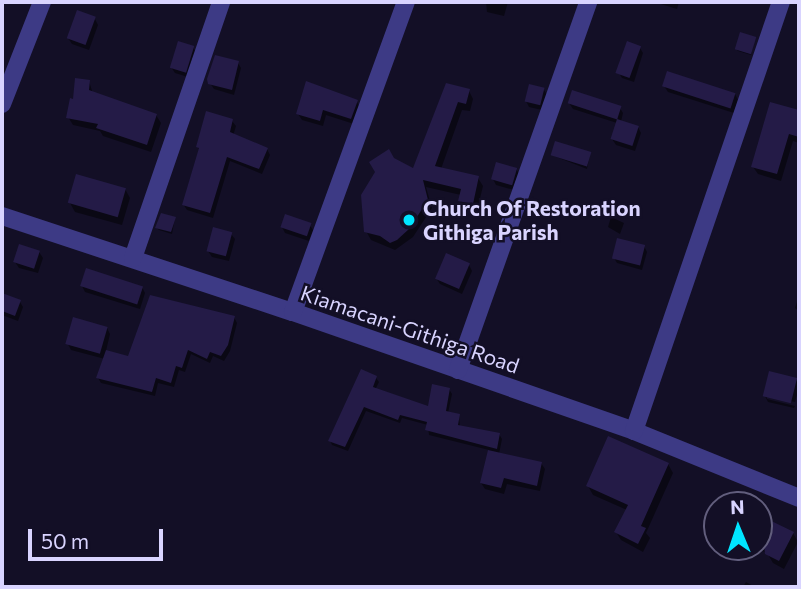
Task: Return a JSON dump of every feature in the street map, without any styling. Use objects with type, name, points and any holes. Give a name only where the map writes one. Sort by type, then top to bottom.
[{"type":"street","points":[[2,104],[43,2]]},
{"type":"street","points":[[133,258],[221,2]]},
{"type":"street","points":[[293,312],[406,2]]},
{"type":"street","points":[[458,370],[588,2]]},
{"type":"street","points":[[634,431],[781,2]]},
{"type":"street","name":"Kiamacani-Githiga Road","points":[[2,216],[293,312],[634,431],[799,498]]},
{"type":"building","points":[[77,10],[96,17],[86,45],[67,38]]},
{"type":"building","points":[[740,32],[756,37],[751,54],[735,49]]},
{"type":"building","points":[[178,41],[194,46],[186,73],[170,68]]},
{"type":"building","points":[[627,41],[641,46],[629,78],[615,73]]},
{"type":"building","points":[[215,55],[239,61],[232,90],[208,84],[207,79]]},
{"type":"building","points":[[667,71],[735,93],[731,108],[662,86]]},
{"type":"building","points":[[75,78],[90,80],[89,90],[157,114],[147,145],[96,128],[98,124],[66,118],[70,98],[73,99]]},
{"type":"building","points":[[306,81],[358,100],[351,119],[323,110],[320,121],[296,114]]},
{"type":"building","points":[[446,83],[470,89],[466,104],[458,102],[435,166],[479,176],[473,204],[458,201],[461,189],[423,180],[428,200],[409,229],[397,240],[390,243],[380,236],[364,232],[361,195],[375,172],[369,162],[389,149],[394,158],[413,168]]},
{"type":"building","points":[[529,84],[545,88],[540,105],[525,101]]},
{"type":"building","points":[[572,90],[621,106],[617,119],[568,103]]},
{"type":"building","points":[[770,102],[799,110],[799,137],[789,134],[777,174],[751,167]]},
{"type":"building","points":[[206,111],[233,119],[230,132],[268,148],[259,169],[227,157],[210,213],[182,205],[199,148],[196,147]]},
{"type":"building","points":[[617,119],[639,126],[632,146],[611,139]]},
{"type":"building","points":[[555,141],[591,152],[587,166],[551,155]]},
{"type":"building","points":[[496,162],[517,168],[512,185],[491,179]]},
{"type":"building","points":[[76,174],[126,188],[118,217],[68,203]]},
{"type":"building","points":[[161,213],[176,217],[171,232],[155,228]]},
{"type":"building","points":[[285,214],[311,223],[307,236],[280,227]]},
{"type":"building","points":[[213,227],[232,232],[226,256],[207,251]]},
{"type":"building","points":[[617,238],[645,245],[640,265],[612,258]]},
{"type":"building","points":[[19,244],[40,251],[34,269],[13,262]]},
{"type":"building","points":[[446,253],[470,263],[459,289],[435,279]]},
{"type":"building","points":[[86,268],[143,287],[137,305],[80,286]]},
{"type":"building","points":[[2,293],[21,300],[15,316],[2,311]]},
{"type":"building","points":[[150,295],[235,316],[228,345],[221,356],[210,352],[207,359],[188,350],[182,368],[176,366],[171,383],[156,378],[152,392],[96,378],[106,350],[128,356]]},
{"type":"building","points":[[73,317],[108,327],[100,354],[65,344]]},
{"type":"building","points":[[361,369],[377,376],[373,387],[428,406],[432,384],[450,388],[446,411],[460,414],[458,425],[500,433],[497,449],[425,430],[427,422],[400,415],[398,420],[364,407],[345,447],[328,441]]},
{"type":"building","points":[[769,371],[797,378],[791,403],[763,396]]},
{"type":"building","points":[[608,436],[669,463],[641,526],[646,528],[638,544],[614,532],[628,505],[586,486]]},
{"type":"building","points":[[488,450],[542,462],[537,486],[504,478],[501,488],[480,483]]},
{"type":"building","points":[[773,522],[794,532],[779,561],[773,558]]},
{"type":"place","name":"Church Of Restoration Githiga Parish","points":[[409,220]]}]
